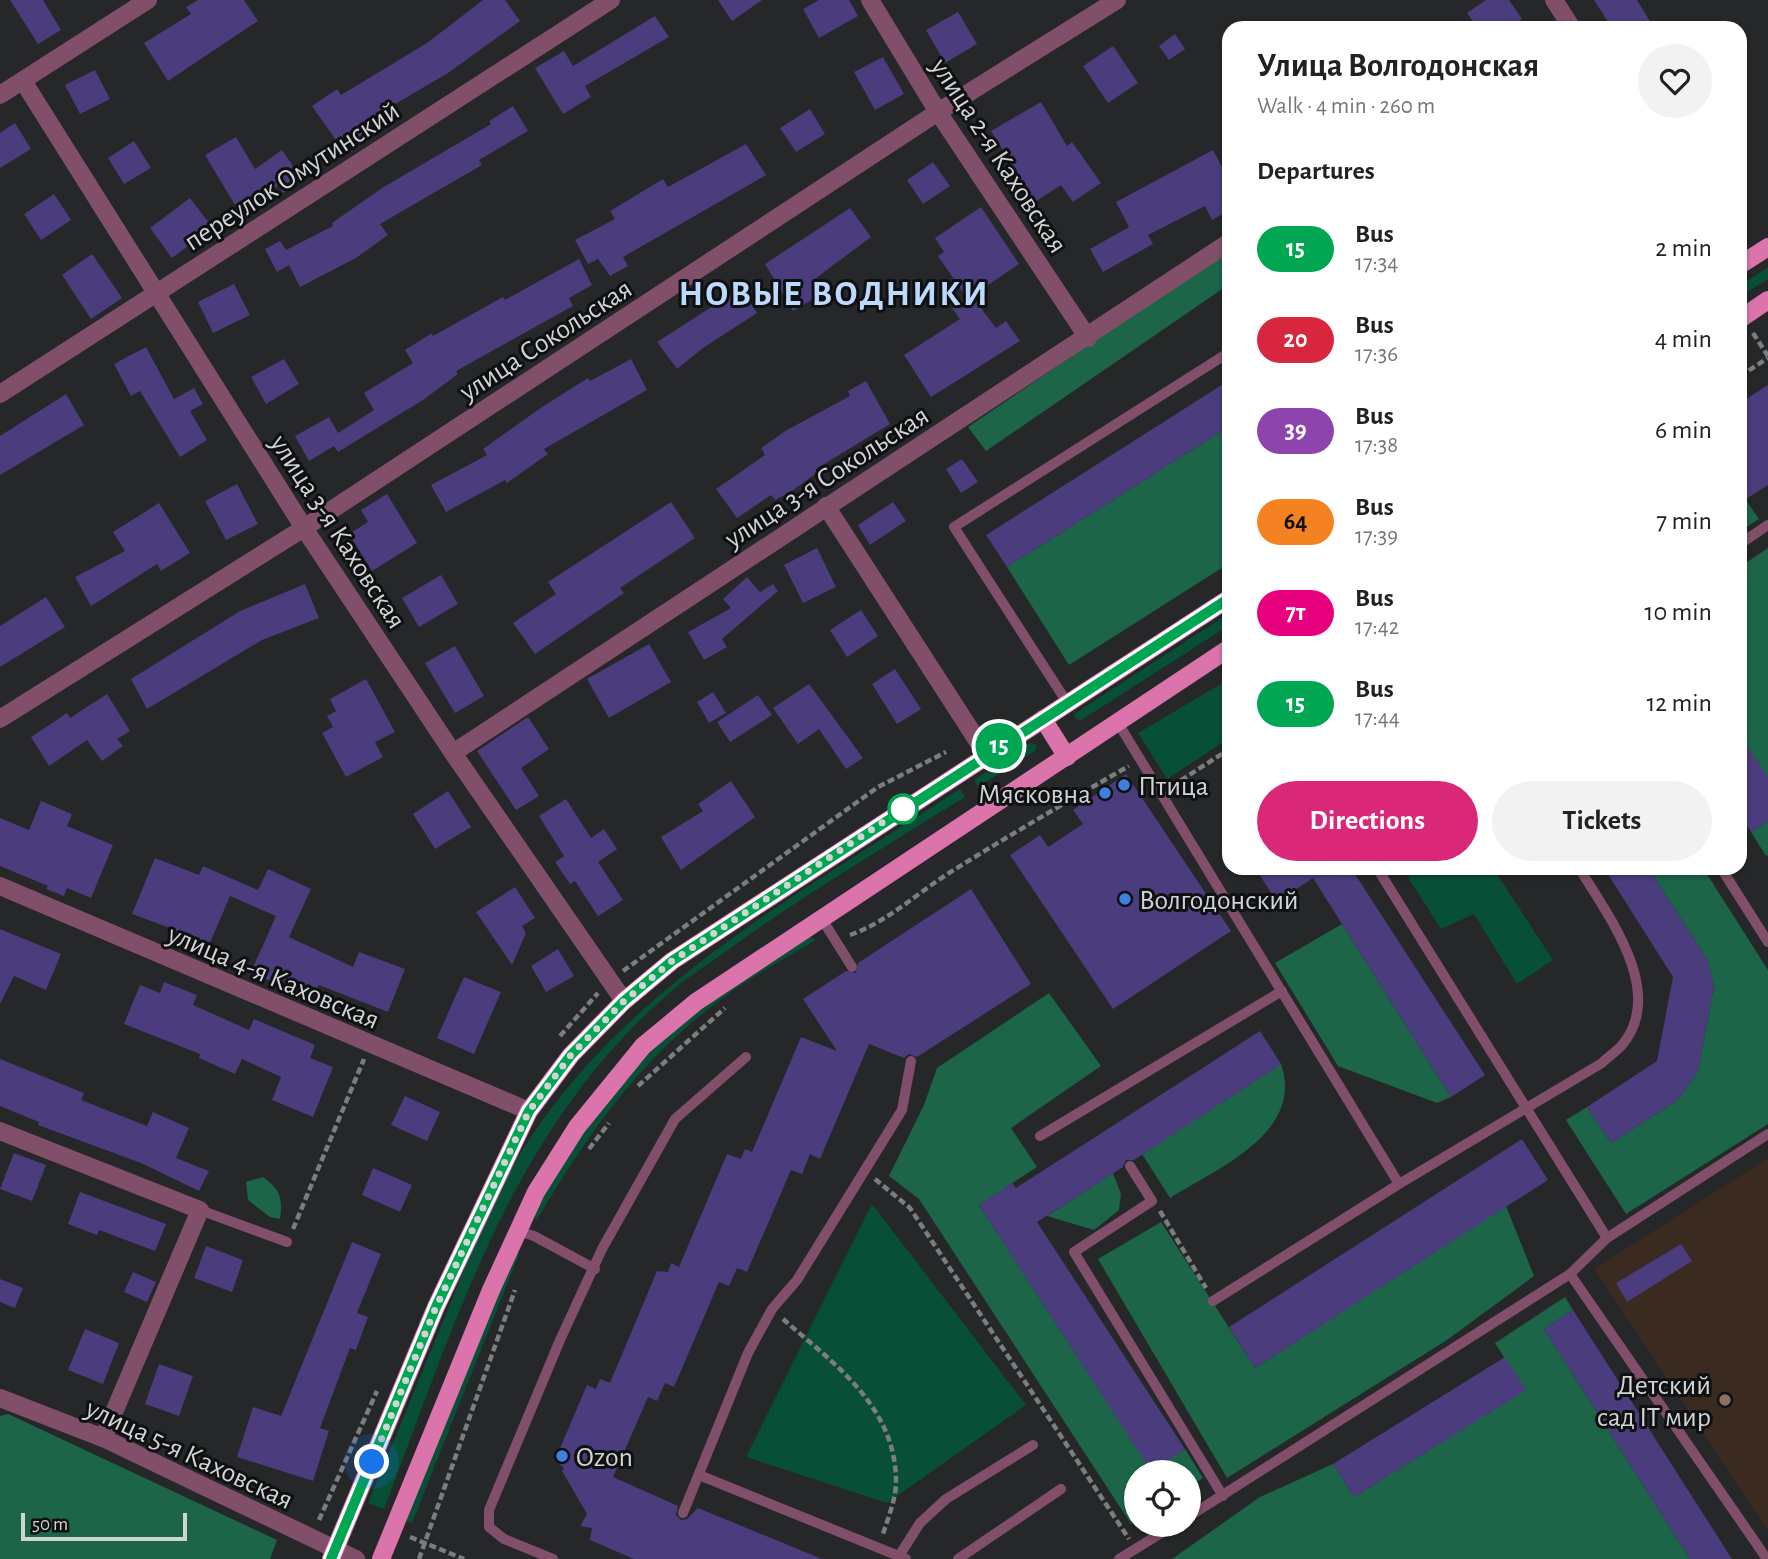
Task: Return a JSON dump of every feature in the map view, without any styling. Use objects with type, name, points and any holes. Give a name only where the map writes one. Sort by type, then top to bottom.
[{"type":"main road","points":[[1747,260],[1768,247]]},
{"type":"main road","points":[[1747,314],[1768,300]]},
{"type":"main road","points":[[333,1555],[436,1307],[529,1111],[571,1055],[624,1001],[672,961],[986,754],[1222,603]]},
{"type":"main road","points":[[381,1559],[536,1192],[577,1127],[643,1046],[696,1002],[1222,653]]},
{"type":"main road","points":[[1043,719],[1067,757]]},
{"type":"street","points":[[0,95],[148,0]]},
{"type":"street","name":"переулок Омутинский","points":[[0,394],[611,0]]},
{"type":"street","name":"улица 2-я Каховская","points":[[870,0],[939,112],[1088,338]]},
{"type":"street","name":"улица Сокольская","points":[[0,719],[304,528],[939,112],[1118,0]]},
{"type":"street","points":[[1554,0],[1568,21]]},
{"type":"street","name":"улица 3-я Каховская","points":[[23,81],[304,528],[453,753],[624,1001]]},
{"type":"street","name":"улица 3-я Сокольская","points":[[453,753],[825,506],[1088,338],[1222,247]]},
{"type":"street","points":[[825,506],[986,754]]},
{"type":"street","name":"улица 4-я Каховская","points":[[0,886],[370,1046],[529,1111]]},
{"type":"street","points":[[0,1131],[200,1210],[103,1438]]},
{"type":"street","name":"улица 5-я Каховская","points":[[0,1398],[103,1438],[333,1555],[356,1559]]},
{"type":"lane","points":[[1068,704],[954,527],[1222,357]]},
{"type":"lane","points":[[1747,539],[1768,525]]},
{"type":"lane","points":[[1118,723],[1399,1184]]},
{"type":"lane","points":[[1381,875],[1607,1238]]},
{"type":"lane","points":[[1213,1301],[1399,1184],[1602,1063],[1622,1045],[1632,1028],[1637,1007],[1628,951],[1583,875]]},
{"type":"lane","points":[[1725,875],[1768,942]]},
{"type":"lane","points":[[822,919],[852,967]]},
{"type":"lane","points":[[1040,1136],[1282,991]]},
{"type":"lane","points":[[553,1559],[503,1538],[489,1527],[489,1510],[560,1340],[602,1249],[675,1119],[746,1057]]},
{"type":"lane","points":[[683,1513],[748,1353],[772,1309],[797,1280],[841,1204],[866,1171],[902,1110],[911,1061]]},
{"type":"lane","points":[[1201,1509],[1570,1274],[1607,1238],[1768,1134]]},
{"type":"lane","points":[[1130,1166],[1152,1201],[1074,1252],[1223,1496]]},
{"type":"lane","points":[[200,1210],[287,1242]]},
{"type":"lane","points":[[518,1231],[534,1236],[595,1269]]},
{"type":"lane","points":[[1570,1274],[1767,1559]]},
{"type":"lane","points":[[699,1475],[902,1558],[920,1523],[946,1499],[1033,1445]]},
{"type":"lane","points":[[958,1559],[1061,1489]]},
{"type":"lane","points":[[1119,1559],[1155,1537]]},
{"type":"path","points":[[1747,372],[1768,358]]},
{"type":"path","points":[[1162,793],[1222,754]]},
{"type":"path","points":[[287,1242],[370,1046]]},
{"type":"path","points":[[866,1171],[911,1208],[1136,1549]]},
{"type":"path","points":[[1152,1201],[1170,1224],[1213,1301]]},
{"type":"path","points":[[772,1309],[872,1401],[883,1421],[892,1448],[896,1483],[878,1548]]},
{"type":"shaded area","name":"Детский сад IT мир","points":[[1768,1158],[1768,1531],[1594,1269]]},
{"type":"green space","points":[[1222,254],[1222,289],[986,451],[968,427]]},
{"type":"green space","points":[[1768,267],[1768,279],[1747,292],[1747,281]]},
{"type":"green space","points":[[1222,431],[1222,568],[1069,665],[1007,567]]},
{"type":"green space","points":[[1747,502],[1759,519],[1747,527]]},
{"type":"green space","points":[[1768,548],[1768,778],[1747,746],[1747,562]]},
{"type":"green space","points":[[1222,618],[1222,630],[1080,721],[1074,714]]},
{"type":"green space","points":[[1222,683],[1222,743],[1167,779],[1138,733]]},
{"type":"green space","points":[[1030,743],[1037,745],[1035,751],[978,787],[974,780]]},
{"type":"green space","points":[[960,789],[965,797],[754,931],[688,978],[612,1050],[566,1108],[527,1169],[464,1301],[384,1509],[368,1503],[493,1205],[523,1149],[566,1090],[614,1037],[666,990],[721,946],[779,905]]},
{"type":"green space","points":[[1768,821],[1768,855],[1766,856],[1751,832]]},
{"type":"green space","points":[[1406,875],[1498,875],[1553,960],[1517,984],[1474,914],[1441,929]]},
{"type":"green space","points":[[1653,875],[1707,875],[1768,970],[1768,1124],[1626,1214],[1566,1120],[1587,1107],[1611,1143],[1679,1099],[1698,1071],[1714,986],[1707,959]]},
{"type":"green space","points":[[1342,924],[1451,1097],[1437,1103],[1338,1066],[1275,963]]},
{"type":"green space","points":[[809,936],[816,940],[716,1003],[687,1027],[637,1077],[594,1131],[536,1221],[534,1211],[578,1136],[651,1050],[709,1000]]},
{"type":"green space","points":[[1049,993],[1101,1066],[1011,1128],[1037,1167],[979,1205],[1145,1460],[1124,1460],[1124,1513],[919,1199],[889,1176],[924,1105],[937,1068]]},
{"type":"green space","points":[[1281,1064],[1285,1088],[1280,1110],[1269,1129],[1232,1161],[1170,1198],[1142,1154]]},
{"type":"green space","points":[[1113,1173],[1121,1194],[1119,1210],[1094,1230],[1047,1216]]},
{"type":"green space","points":[[263,1177],[279,1195],[280,1219],[270,1217],[248,1200],[246,1182]]},
{"type":"green space","points":[[872,1204],[1026,1405],[887,1503],[746,1457]]},
{"type":"green space","points":[[1506,1206],[1534,1276],[1447,1340],[1227,1478],[1098,1259],[1161,1222],[1255,1368]]},
{"type":"green space","points":[[520,1252],[412,1523],[406,1521],[513,1256]]},
{"type":"green space","points":[[1565,1297],[1573,1310],[1544,1329],[1690,1559],[1172,1559],[1260,1497],[1333,1464],[1354,1497],[1525,1390],[1495,1343]]},
{"type":"green space","points":[[8,1414],[277,1540],[270,1559],[0,1559],[0,1416]]},
{"type":"green space","points":[[1185,1449],[1192,1460],[1167,1460]]},
{"type":"building","points":[[10,0],[43,0],[61,30],[38,44]]},
{"type":"building","points":[[198,0],[244,0],[258,21],[168,81],[144,43],[191,14],[186,7]]},
{"type":"building","points":[[483,0],[505,0],[520,21],[448,73],[361,124],[370,136],[345,153],[312,106],[337,89],[341,95],[427,43]]},
{"type":"building","points":[[718,0],[762,0],[732,21]]},
{"type":"building","points":[[819,0],[849,0],[858,16],[819,38],[803,9]]},
{"type":"building","points":[[1486,0],[1509,0],[1522,19],[1473,21],[1467,13]]},
{"type":"building","points":[[1594,0],[1637,0],[1650,21],[1608,21]]},
{"type":"building","points":[[958,12],[977,44],[945,63],[926,30]]},
{"type":"building","points":[[655,16],[669,37],[585,86],[591,97],[563,114],[535,68],[564,51],[573,66]]},
{"type":"building","points":[[1175,34],[1185,49],[1169,60],[1159,46]]},
{"type":"building","points":[[1113,46],[1138,83],[1108,103],[1083,66]]},
{"type":"building","points":[[883,57],[904,94],[875,110],[854,72]]},
{"type":"building","points":[[95,70],[110,99],[80,114],[65,85]]},
{"type":"building","points":[[1041,102],[1067,146],[1072,142],[1101,183],[1073,202],[1061,185],[1035,202],[991,131]]},
{"type":"building","points":[[513,106],[528,131],[479,160],[482,165],[380,224],[388,235],[356,258],[300,287],[289,265],[277,272],[265,249],[280,241],[286,250],[333,226],[332,223],[382,188],[491,124],[489,121]]},
{"type":"building","points":[[810,109],[825,134],[796,152],[780,128]]},
{"type":"building","points":[[15,123],[31,149],[0,168],[0,133]]},
{"type":"building","points":[[236,137],[255,169],[282,150],[303,180],[283,193],[278,186],[238,210],[205,155]]},
{"type":"building","points":[[134,141],[151,168],[124,184],[108,158]]},
{"type":"building","points":[[746,144],[766,175],[623,257],[628,266],[610,276],[598,259],[588,264],[575,240],[615,219],[610,211],[663,179],[668,187]]},
{"type":"building","points":[[1213,150],[1222,167],[1222,214],[1212,220],[1205,206],[1148,235],[1153,244],[1103,272],[1090,249],[1129,227],[1116,202]]},
{"type":"building","points":[[933,162],[950,186],[923,204],[907,180]]},
{"type":"building","points":[[54,194],[71,220],[41,240],[24,214]]},
{"type":"building","points":[[190,198],[209,223],[209,230],[172,258],[150,228]]},
{"type":"building","points":[[981,207],[1019,264],[972,296],[996,328],[1006,321],[1020,341],[931,397],[904,355],[960,319],[952,308],[966,297],[938,256],[944,252],[935,238]]},
{"type":"building","points":[[850,208],[871,237],[812,281],[820,295],[793,311],[765,264]]},
{"type":"building","points":[[92,254],[122,298],[91,319],[62,275]]},
{"type":"building","points":[[579,259],[592,285],[569,298],[573,306],[456,371],[458,374],[423,400],[338,452],[334,446],[309,461],[295,436],[329,417],[338,433],[374,410],[364,393],[413,363],[405,350],[432,333],[433,336],[503,297],[505,300]]},
{"type":"building","points":[[234,284],[250,315],[213,333],[198,302]]},
{"type":"building","points":[[741,288],[757,313],[703,348],[677,369],[657,342]]},
{"type":"building","points":[[146,347],[174,399],[194,388],[203,404],[190,411],[207,440],[180,457],[140,391],[131,396],[114,364]]},
{"type":"building","points":[[284,359],[299,384],[266,404],[251,377]]},
{"type":"building","points":[[631,359],[647,390],[544,449],[548,454],[507,483],[505,480],[446,512],[431,485],[487,455],[483,449],[588,378],[590,381]]},
{"type":"building","points":[[866,381],[890,424],[816,469],[818,472],[792,491],[775,500],[771,495],[737,518],[716,489],[765,455],[761,448],[787,430],[850,396],[848,391]]},
{"type":"building","points":[[1222,385],[1222,431],[1007,567],[986,535]]},
{"type":"building","points":[[1768,385],[1768,485],[1747,498],[1747,398]]},
{"type":"building","points":[[66,394],[84,425],[0,475],[0,436]]},
{"type":"building","points":[[962,459],[978,482],[961,493],[946,469]]},
{"type":"building","points":[[237,484],[258,524],[226,540],[205,501]]},
{"type":"building","points":[[387,494],[417,543],[372,571],[349,534],[368,522],[361,510]]},
{"type":"building","points":[[671,502],[695,538],[620,588],[624,593],[535,654],[513,623],[556,594],[548,582]]},
{"type":"building","points":[[893,502],[906,521],[870,545],[858,525]]},
{"type":"building","points":[[159,503],[190,553],[161,571],[157,564],[91,606],[75,577],[125,551],[113,532]]},
{"type":"building","points":[[817,548],[836,587],[803,603],[784,565]]},
{"type":"building","points":[[441,575],[458,604],[419,627],[402,598]]},
{"type":"building","points":[[747,577],[760,592],[773,584],[778,591],[722,639],[727,647],[704,660],[688,632],[731,608],[723,599]]},
{"type":"building","points":[[305,584],[319,618],[262,640],[147,709],[131,679],[240,611]]},
{"type":"building","points":[[46,597],[65,627],[0,667],[0,626]]},
{"type":"building","points":[[861,610],[878,636],[847,657],[830,630]]},
{"type":"building","points":[[649,644],[671,682],[609,718],[587,679]]},
{"type":"building","points":[[455,646],[484,696],[455,713],[425,663]]},
{"type":"building","points":[[895,669],[921,709],[897,724],[872,684]]},
{"type":"building","points":[[366,679],[395,732],[375,742],[383,757],[346,777],[322,733],[333,727],[327,716],[336,711],[330,699]]},
{"type":"building","points":[[809,684],[863,758],[846,769],[819,729],[798,744],[773,708]]},
{"type":"building","points":[[713,692],[726,713],[709,723],[697,702]]},
{"type":"building","points":[[107,694],[130,731],[117,739],[123,746],[102,761],[87,740],[49,766],[31,737],[67,713],[70,718]]},
{"type":"building","points":[[758,695],[772,715],[730,742],[717,722]]},
{"type":"building","points":[[528,717],[549,749],[521,768],[539,796],[516,810],[477,751]]},
{"type":"building","points":[[1747,745],[1768,778],[1768,821],[1751,832],[1747,826]]},
{"type":"building","name":"Волгодонский","points":[[1126,774],[1231,931],[1113,1009],[1010,855],[1040,835],[1048,847],[1083,824],[1073,810]]},
{"type":"building","points":[[731,781],[755,817],[681,870],[661,837],[703,811],[698,804]]},
{"type":"building","points":[[448,791],[471,827],[435,849],[413,814]]},
{"type":"building","points":[[566,799],[591,838],[604,829],[617,849],[598,862],[623,900],[598,916],[575,881],[570,884],[555,862],[564,856],[539,816]]},
{"type":"building","points":[[41,801],[72,814],[67,826],[113,845],[91,898],[67,888],[64,896],[46,889],[48,886],[0,866],[0,818],[29,830]]},
{"type":"building","points":[[155,858],[199,875],[203,866],[258,890],[268,869],[311,889],[289,937],[353,967],[359,952],[405,969],[388,1012],[319,985],[315,994],[284,980],[281,986],[251,972],[276,916],[230,896],[210,943],[132,914]]},
{"type":"building","points":[[1260,875],[1356,875],[1485,1075],[1451,1097],[1313,878],[1277,902]]},
{"type":"building","points":[[1608,875],[1653,875],[1707,959],[1714,986],[1698,1071],[1679,1099],[1611,1143],[1587,1107],[1657,1061],[1673,977]]},
{"type":"building","points":[[515,887],[535,918],[522,926],[526,933],[512,965],[476,912]]},
{"type":"building","points":[[971,889],[1031,984],[917,1057],[909,1054],[904,1058],[869,1044],[820,1159],[810,1154],[802,1174],[791,1170],[747,1272],[737,1268],[729,1286],[719,1282],[674,1387],[665,1383],[657,1401],[648,1397],[613,1477],[678,1506],[676,1515],[681,1520],[687,1519],[698,1508],[822,1559],[634,1559],[590,1540],[592,1528],[580,1526],[587,1514],[562,1471],[564,1468],[555,1460],[587,1385],[596,1389],[600,1379],[610,1383],[657,1271],[668,1272],[671,1263],[679,1267],[727,1154],[741,1159],[745,1149],[752,1152],[801,1037],[837,1051],[803,999],[846,971],[856,973],[858,963]]},
{"type":"building","points":[[0,929],[61,954],[46,990],[14,976],[0,1004]]},
{"type":"building","points":[[558,949],[574,976],[546,992],[531,966]]},
{"type":"building","points":[[464,977],[501,992],[474,1054],[437,1038]]},
{"type":"building","points":[[164,982],[197,995],[193,1005],[249,1030],[254,1019],[315,1045],[310,1058],[333,1067],[313,1117],[272,1100],[281,1077],[242,1059],[235,1074],[199,1058],[200,1054],[124,1024],[140,985],[160,993]]},
{"type":"building","points":[[1260,1031],[1281,1064],[1134,1160],[1126,1160],[1123,1167],[1037,1222],[1185,1449],[1168,1460],[1144,1460],[979,1205],[1012,1183],[1016,1188]]},
{"type":"building","points":[[0,1059],[84,1093],[81,1100],[147,1126],[153,1112],[189,1128],[176,1158],[209,1171],[199,1191],[141,1163],[38,1125],[39,1122],[0,1106]]},
{"type":"building","points":[[405,1096],[440,1112],[427,1141],[391,1125]]},
{"type":"building","points":[[1522,1139],[1548,1180],[1255,1368],[1229,1327]]},
{"type":"building","points":[[14,1153],[46,1165],[32,1201],[0,1189]]},
{"type":"building","points":[[373,1168],[412,1185],[400,1212],[362,1195]]},
{"type":"building","points":[[80,1192],[166,1224],[155,1251],[99,1230],[97,1235],[68,1224]]},
{"type":"building","points":[[352,1242],[381,1254],[357,1313],[368,1317],[356,1350],[350,1348],[320,1428],[329,1431],[313,1481],[237,1457],[253,1407],[281,1416]]},
{"type":"building","points":[[1681,1244],[1692,1261],[1627,1302],[1616,1283]]},
{"type":"building","points":[[206,1246],[243,1260],[232,1292],[194,1278]]},
{"type":"building","points":[[133,1272],[156,1282],[147,1302],[124,1292]]},
{"type":"building","points":[[0,1279],[23,1288],[15,1308],[0,1302]]},
{"type":"building","points":[[1573,1310],[1732,1559],[1690,1559],[1544,1329]]},
{"type":"building","points":[[85,1329],[119,1343],[103,1384],[68,1370]]},
{"type":"building","points":[[1505,1357],[1526,1390],[1354,1497],[1333,1464]]},
{"type":"building","points":[[159,1364],[193,1376],[179,1416],[145,1404]]},
{"type":"bus line","name":"15","points":[[331,1559],[436,1307],[529,1111],[571,1055],[624,1001],[672,961],[1222,603]]},
{"type":"place","name":"Птица","points":[[1124,785]]},
{"type":"place","name":"Мясковна","points":[[1105,793]]},
{"type":"place","name":"Волгодонский","points":[[1125,899]]},
{"type":"place","name":"Детский сад IT мир","points":[[1725,1400]]},
{"type":"place","name":"Ozon","points":[[562,1456]]},
{"type":"district","name":"НОВЫЕ ВОДНИКИ","points":[[834,293]]},
{"type":"route","points":[[372,1462],[436,1307],[529,1111],[571,1055],[624,1001],[672,961],[903,809]]}]
